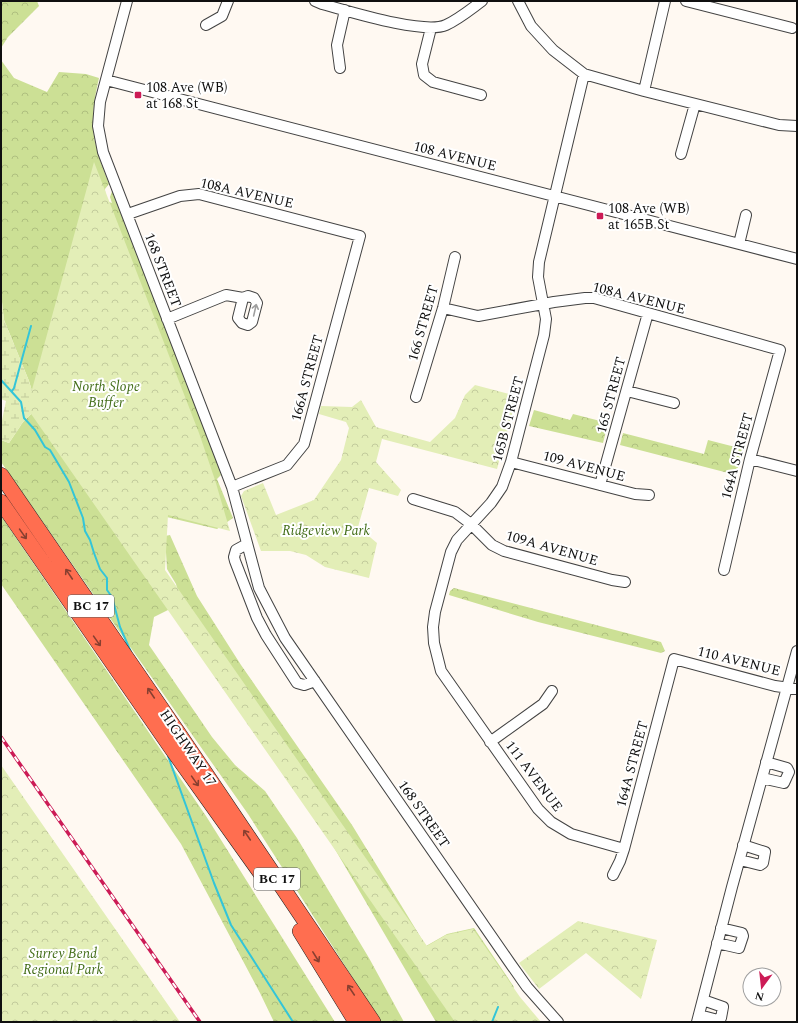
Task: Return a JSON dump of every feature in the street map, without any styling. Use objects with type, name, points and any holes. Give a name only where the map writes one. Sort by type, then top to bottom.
[{"type":"highway","name":"HIGHWAY 17","points":[[1,475],[181,737],[373,1022]]},
{"type":"highway","name":"HIGHWAY 17","points":[[1,502],[172,749],[286,909],[356,1022]]},
{"type":"street","name":"168 STREET","points":[[127,1],[100,102],[98,126],[103,152],[232,487],[259,588],[285,638],[510,963],[558,1022]]},
{"type":"street","points":[[206,25],[222,16],[228,1]]},
{"type":"street","points":[[315,1],[414,27],[431,28],[445,25],[482,1]]},
{"type":"street","points":[[518,1],[531,26],[553,50],[584,74],[778,125],[797,126]]},
{"type":"street","points":[[644,91],[665,1]]},
{"type":"street","points":[[686,1],[792,28]]},
{"type":"street","points":[[340,68],[337,45],[345,10]]},
{"type":"street","points":[[431,28],[422,64],[424,75],[432,82],[481,95]]},
{"type":"street","name":"165B STREET","points":[[490,742],[441,671],[434,643],[433,627],[435,612],[451,552],[457,540],[491,503],[502,487],[511,462],[542,345],[546,319],[538,277],[538,262],[584,74]]},
{"type":"street","name":"108 AVENUE","points":[[106,80],[797,259]]},
{"type":"street","points":[[681,154],[695,104]]},
{"type":"street","name":"108A AVENUE","points":[[128,214],[180,196],[199,194],[360,236]]},
{"type":"street","points":[[739,244],[746,216]]},
{"type":"street","name":"166A STREET","points":[[232,487],[286,465],[304,444],[360,236]]},
{"type":"street","name":"166 STREET","points":[[416,397],[443,308],[455,257]]},
{"type":"street","points":[[167,319],[226,296],[243,298]]},
{"type":"street","name":"108A AVENUE","points":[[443,308],[478,316],[585,298],[594,298],[780,350]]},
{"type":"street","name":"165 STREET","points":[[600,485],[648,313]]},
{"type":"street","name":"164A STREET","points":[[724,570],[750,459],[780,350]]},
{"type":"street","points":[[627,391],[674,403]]},
{"type":"street","points":[[750,459],[797,471]]},
{"type":"street","name":"109 AVENUE","points":[[511,462],[635,494],[649,495]]},
{"type":"street","name":"109A AVENUE","points":[[413,499],[455,512],[471,524],[492,545],[504,551],[612,580],[625,582]]},
{"type":"street","points":[[247,544],[236,550],[234,557],[257,618],[266,636],[297,683],[304,685],[315,681]]},
{"type":"street","points":[[702,1000],[722,1006],[724,1009],[720,1020],[698,1018],[702,1000],[717,943],[740,860],[743,845],[766,762],[792,688],[797,651]]},
{"type":"street","name":"164A STREET","points":[[613,875],[624,849],[674,660]]},
{"type":"street","name":"110 AVENUE","points":[[674,660],[775,686],[792,688]]},
{"type":"street","points":[[490,742],[543,704],[552,691]]},
{"type":"street","name":"111 AVENUE","points":[[490,742],[538,809],[551,822],[571,834],[624,849]]},
{"type":"street","points":[[762,778],[784,783],[789,772],[787,768],[766,762]]},
{"type":"street","points":[[740,860],[760,865],[763,863],[765,852],[743,845]]},
{"type":"street","points":[[717,943],[739,948],[743,936],[742,933],[721,928]]},
{"type":"green space","points":[[1,1],[37,1],[39,6],[8,37],[1,48]]},
{"type":"green space","points":[[1,60],[14,78],[47,92],[59,72],[86,74],[99,78],[94,103],[93,129],[97,151],[109,184],[105,189],[106,201],[112,203],[110,197],[112,191],[210,443],[221,475],[217,479],[233,518],[217,529],[154,514],[170,609],[154,617],[149,645],[212,737],[235,765],[265,791],[297,838],[369,958],[404,1022],[381,1022],[248,814],[1,462],[1,440],[9,443],[23,422],[37,408],[29,381],[4,320],[1,293]]},
{"type":"green space","name":"North Slope Buffer","points":[[94,162],[199,433],[230,531],[168,515],[165,570],[427,946],[446,935],[473,929],[520,997],[541,1022],[455,1022],[27,408]]},
{"type":"green space","points":[[1,293],[4,320],[29,381],[37,408],[23,422],[9,443],[1,440],[1,425],[6,401],[1,399]]},
{"type":"green space","name":"Ridgeview Park","points":[[475,385],[517,396],[497,469],[382,439],[376,462],[401,490],[398,496],[369,488],[358,527],[377,543],[369,578],[325,567],[306,555],[290,551],[261,551],[241,496],[244,491],[263,483],[276,515],[314,500],[341,460],[349,428],[346,422],[319,414],[321,406],[352,407],[361,400],[376,427],[430,442],[455,418],[465,395]]},
{"type":"green space","points":[[534,410],[570,420],[573,414],[608,423],[603,443],[529,426]]},
{"type":"green space","points":[[623,433],[704,454],[708,440],[743,449],[736,475],[620,445]]},
{"type":"green space","points":[[1,516],[206,816],[335,1022],[274,1022],[181,844],[1,584]]},
{"type":"green space","points":[[170,535],[197,596],[241,665],[352,825],[426,946],[447,934],[474,928],[514,987],[508,996],[528,1022],[436,1022],[329,839],[184,616],[176,584],[167,569],[165,536]]},
{"type":"green space","points":[[454,588],[661,642],[665,651],[661,653],[538,622],[449,595],[450,591]]},
{"type":"green space","name":"Surrey Bend Regional Park","points":[[1,765],[180,1022],[1,1022]]},
{"type":"green space","points":[[578,921],[657,940],[641,999],[586,953],[539,989],[519,963]]},
{"type":"waterway","points":[[12,391],[31,326]]},
{"type":"waterway","points":[[1,380],[21,402],[24,418],[35,430],[45,447],[50,450],[69,482],[83,518],[85,531],[90,540],[100,569],[107,578],[107,590],[112,597],[120,627],[131,652]]},
{"type":"waterway","points":[[168,756],[214,883],[231,925],[293,1022]]},
{"type":"waterway","points":[[492,1022],[498,1007]]},
{"type":"railway","points":[[1,737],[200,1022]]},
{"type":"place","name":"108 Ave (WB) at 168 St","points":[[138,95]]},
{"type":"place","name":"108 Ave (WB) at 165B St","points":[[600,216]]}]
